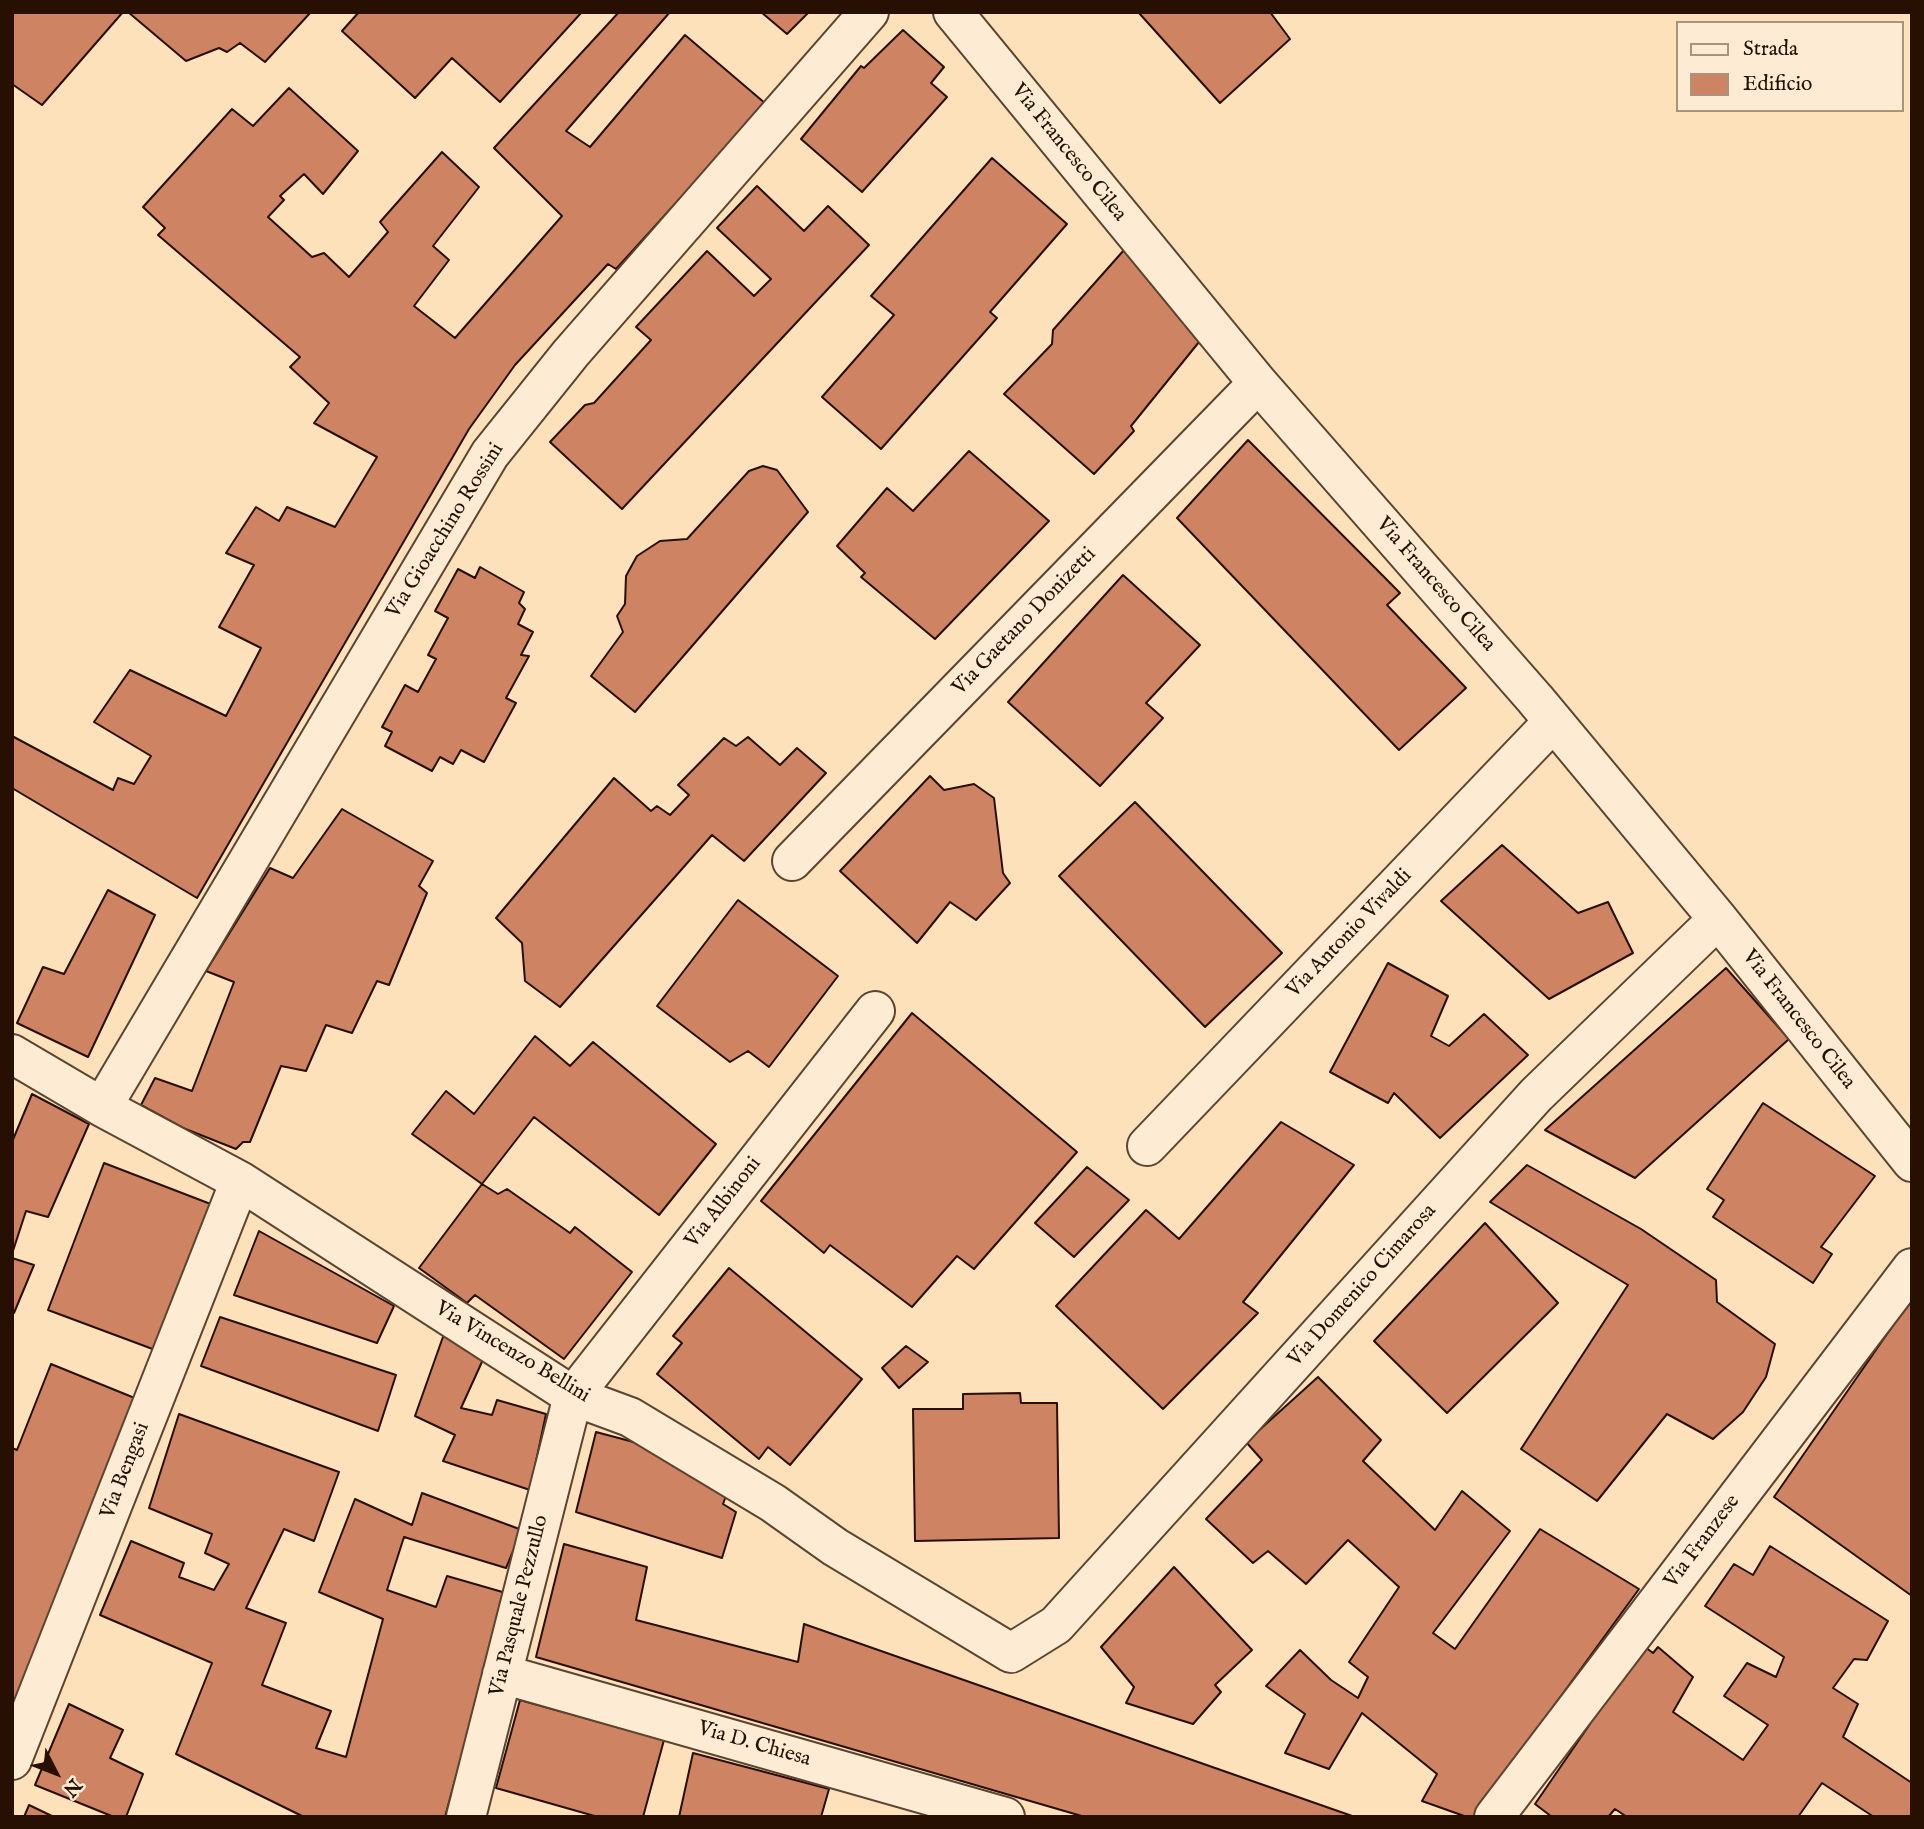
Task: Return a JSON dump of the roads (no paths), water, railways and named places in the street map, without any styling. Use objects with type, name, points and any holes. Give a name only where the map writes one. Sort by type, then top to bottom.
[{"type":"street","name":"Via Gioacchino Rossini","points":[[102,1107],[490,454],[572,353],[869,12]]},
{"type":"street","name":"Via Francesco Cilea","points":[[953,12],[1258,383],[1553,722],[1718,919],[1912,1162]]},
{"type":"street","name":"Via Gaetano Donizetti","points":[[793,861],[1258,383]]},
{"type":"street","name":"Via Antonio Vivaldi","points":[[1147,1146],[1553,722]]},
{"type":"street","name":"Via Domenico Cimarosa","points":[[1011,1653],[1056,1625],[1536,1095],[1718,919]]},
{"type":"street","name":"Via Albinoni","points":[[573,1396],[875,1011]]},
{"type":"street","name":"Via Vincenzo Bellini","points":[[12,1054],[102,1107],[240,1181],[573,1396],[630,1418],[773,1503],[835,1547],[1011,1653]]},
{"type":"street","name":"Via Bengasi","points":[[12,1760],[240,1181]]},
{"type":"street","name":"Via Franzese","points":[[1494,1817],[1912,1268]]},
{"type":"street","name":"Via Pasquale Pezzullo","points":[[466,1817],[573,1396]]},
{"type":"street","name":"Via D. Chiesa","points":[[502,1674],[1005,1817]]}]
